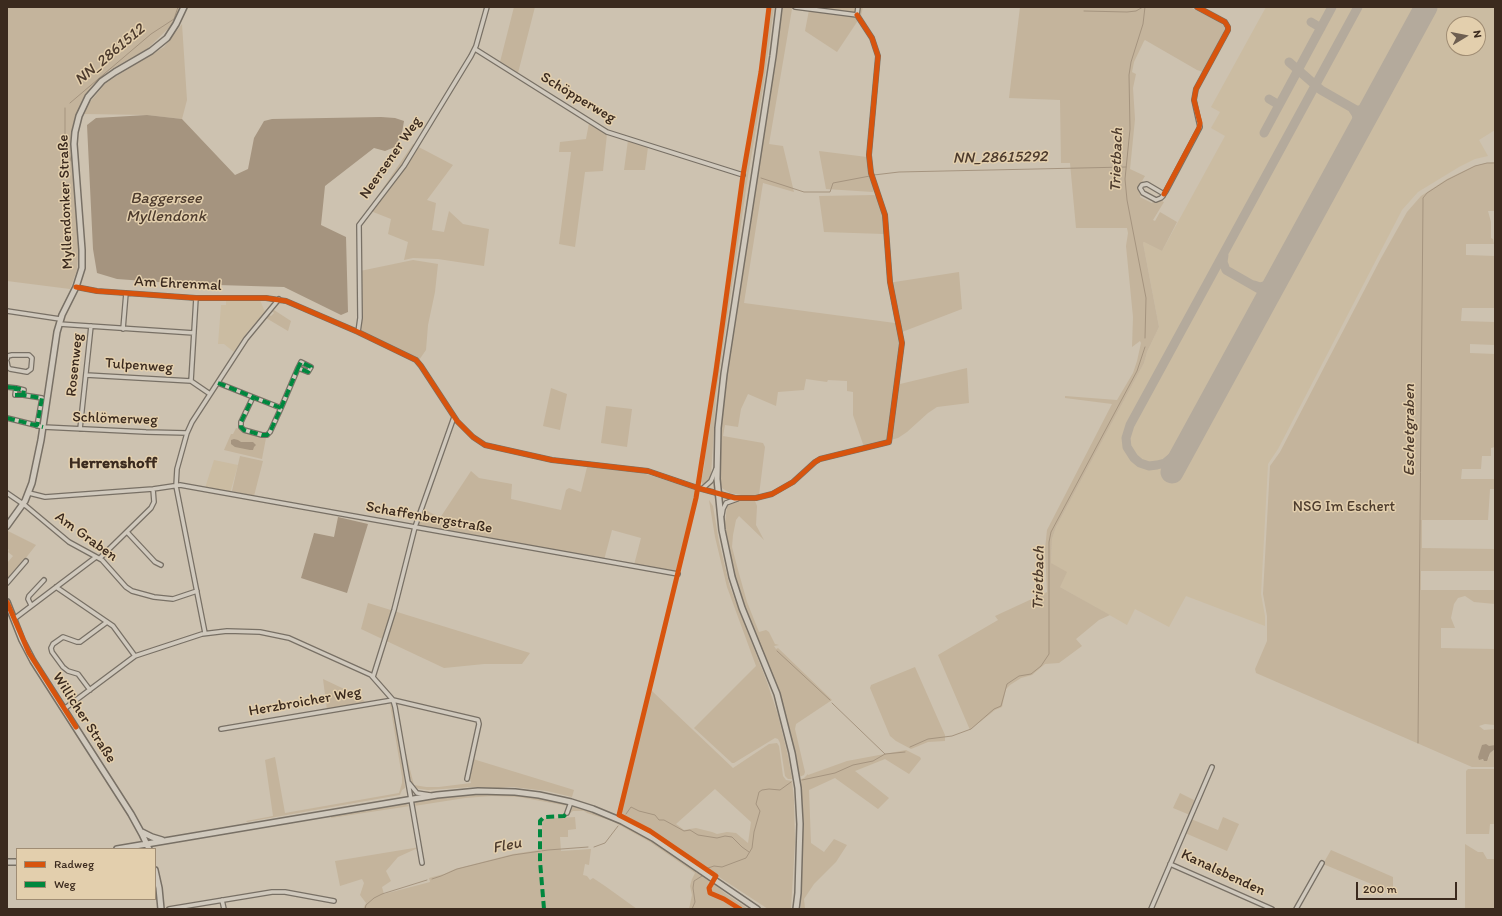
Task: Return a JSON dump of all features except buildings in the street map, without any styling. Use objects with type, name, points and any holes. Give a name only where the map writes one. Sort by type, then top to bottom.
[{"type":"main road","name":"Myllendonker Straße","points":[[7,526],[29,493],[33,478],[40,427],[56,336],[60,322],[76,288],[80,274],[82,262],[74,148],[78,116],[88,97],[102,81],[151,51],[167,38],[184,7]]},
{"type":"main road","points":[[779,7],[769,86],[724,374],[718,428],[716,466],[717,494],[722,530],[737,593],[781,709],[796,771],[800,824],[799,909]]},
{"type":"main road","name":"Willicher Straße","points":[[7,602],[22,640],[31,657],[141,832],[148,846]]},
{"type":"main road","points":[[124,848],[148,846],[165,841],[437,796],[478,791],[508,791],[539,795],[571,802],[609,815],[644,833],[756,909]]},
{"type":"main road","points":[[141,832],[165,841]]},
{"type":"main road","points":[[132,847],[136,848]]},
{"type":"main road","points":[[156,874],[161,909]]},
{"type":"main road","points":[[796,909],[798,893]]},
{"type":"street","name":"Neersener Weg","points":[[358,332],[360,318],[359,225],[404,166],[475,49],[487,7]]},
{"type":"street","points":[[795,7],[857,16],[858,7]]},
{"type":"street","points":[[1164,194],[1147,184],[1142,185],[1140,188],[1142,192],[1156,200],[1164,194],[1199,128],[1200,123],[1194,100],[1196,90],[1228,30],[1225,22],[1197,7]]},
{"type":"street","name":"Am Ehrenmal","points":[[76,288],[90,291],[196,298],[279,299],[358,332],[417,361],[454,417],[473,438],[488,446],[557,461],[645,471],[717,494],[740,498],[760,498],[772,494],[784,488],[820,459],[889,442],[901,360],[902,343],[890,282],[885,215],[871,173],[869,155],[878,56],[872,38],[857,16]]},
{"type":"street","name":"Schöpperweg","points":[[475,49],[607,132],[743,175]]},
{"type":"street","points":[[124,329],[126,293]]},
{"type":"street","points":[[196,298],[191,381],[210,394]]},
{"type":"street","points":[[205,633],[198,591],[176,486],[177,469],[187,433],[192,422],[248,335],[279,299]]},
{"type":"street","points":[[7,311],[60,322],[91,326],[194,333]]},
{"type":"street","name":"Rosenweg","points":[[80,429],[91,326]]},
{"type":"street","points":[[29,354],[32,358],[31,369],[27,372],[10,369],[8,367],[7,360],[8,356],[29,354]]},
{"type":"street","points":[[253,397],[241,422],[241,427],[244,430],[262,435],[268,434],[298,368]]},
{"type":"street","name":"Tulpenweg","points":[[86,375],[191,381]]},
{"type":"street","points":[[218,383],[280,408]]},
{"type":"street","points":[[7,387],[24,390],[23,395]]},
{"type":"street","points":[[16,388],[15,395],[42,398],[40,427]]},
{"type":"street","points":[[373,676],[394,610],[415,527],[454,417]]},
{"type":"street","name":"Schlömerweg","points":[[7,418],[40,427],[187,433]]},
{"type":"street","points":[[702,489],[711,481],[716,466]]},
{"type":"street","name":"Schaffenbergstraße","points":[[29,493],[45,497],[188,486],[678,574]]},
{"type":"street","points":[[14,619],[98,557],[127,532],[152,506],[154,500],[153,489]]},
{"type":"street","name":"Am Graben","points":[[7,493],[23,504],[66,541],[98,557],[109,566],[126,587],[139,594],[173,599],[198,591]]},
{"type":"street","points":[[722,530],[723,511],[725,505],[730,501],[740,498]]},
{"type":"street","points":[[127,532],[155,562],[161,565]]},
{"type":"street","points":[[7,583],[26,561]]},
{"type":"street","points":[[31,605],[28,599],[29,594],[44,580]]},
{"type":"street","points":[[56,587],[107,622],[116,630],[135,656]]},
{"type":"street","points":[[90,690],[78,674],[68,671],[63,667],[52,652],[51,648],[53,644],[63,637],[77,642],[81,641],[107,622]]},
{"type":"street","name":"Herzbroicher Weg","points":[[64,709],[135,656],[205,633],[231,631],[265,632],[281,636],[373,676],[393,700],[411,800]]},
{"type":"street","name":"Herzbroicher Weg","points":[[221,729],[393,700],[478,720],[479,724],[467,779]]},
{"type":"street","name":"Kanalsbenden","points":[[1212,767],[1170,864],[1272,909]]},
{"type":"street","points":[[408,781],[413,790],[417,793],[437,796]]},
{"type":"street","points":[[411,800],[422,863]]},
{"type":"street","points":[[567,813],[571,802]]},
{"type":"street","points":[[1296,909],[1322,863]]},
{"type":"street","points":[[1151,909],[1170,864]]},
{"type":"street","points":[[169,909],[264,893],[279,892],[334,901]]},
{"type":"street","points":[[222,900],[224,909]]},
{"type":"shaded area","points":[[1266,7],[1495,7],[1495,130],[1479,140],[1488,156],[1475,159],[1459,167],[1418,192],[1402,210],[1278,449],[1268,464],[1261,594],[1265,616],[1265,626],[1186,596],[1169,627],[1135,609],[1127,625],[1060,587],[1051,563],[1052,539],[1056,527],[1144,363],[1147,352],[1159,327],[1143,243],[1144,242],[1162,251],[1225,136],[1211,128],[1220,112],[1211,107]]},
{"type":"shaded area","points":[[260,300],[265,312],[248,331],[234,352],[224,344],[218,344],[221,305],[226,305],[226,301]]},
{"type":"shaded area","points":[[214,460],[238,465],[230,493],[205,488]]},
{"type":"green space","points":[[7,7],[181,7],[172,25],[147,49],[108,71],[92,86],[81,104],[73,124],[71,145],[79,243],[77,270],[70,289],[7,281]]},
{"type":"green space","points":[[514,7],[535,7],[518,73],[500,62]]},
{"type":"green space","points":[[772,7],[774,7],[764,82],[748,176],[716,395],[711,476],[710,480],[703,485],[701,481],[704,468],[713,371],[743,175]]},
{"type":"green space","points":[[783,7],[863,7],[861,16],[837,52],[805,31],[809,10],[792,9],[769,144],[783,146],[794,192],[763,183],[744,303],[895,323],[888,283],[959,272],[962,309],[902,332],[904,345],[900,384],[967,368],[969,403],[937,407],[898,438],[864,447],[853,415],[853,392],[847,391],[847,381],[828,380],[827,382],[806,379],[804,390],[778,392],[776,406],[748,394],[741,409],[738,427],[725,425],[723,436],[763,443],[765,447],[759,495],[747,496],[730,493],[720,487],[722,398],[771,93],[780,14],[782,14]]},
{"type":"green space","points":[[1020,7],[1190,7],[1219,22],[1225,29],[1203,72],[1145,40],[1134,62],[1132,72],[1136,74],[1133,88],[1135,119],[1130,169],[1145,176],[1142,181],[1144,182],[1141,183],[1139,187],[1139,192],[1141,194],[1140,197],[1152,203],[1160,200],[1164,202],[1153,220],[1155,221],[1160,212],[1177,222],[1162,251],[1144,242],[1143,243],[1159,327],[1147,352],[1144,363],[1056,527],[1052,539],[1051,563],[1067,572],[1060,587],[1110,615],[1099,620],[1076,639],[1082,646],[1059,663],[1045,664],[1032,675],[1021,678],[1010,685],[1006,689],[1002,707],[995,710],[970,730],[938,655],[998,620],[995,616],[1047,592],[1045,549],[1047,530],[1112,404],[1065,398],[1065,396],[1117,400],[1133,373],[1141,343],[1140,341],[1132,347],[1133,317],[1126,246],[1128,233],[1127,228],[1076,228],[1070,163],[1061,163],[1060,100],[1009,98]]},
{"type":"green space","points":[[182,24],[187,100],[182,119],[147,115],[84,114],[90,102],[105,84],[164,47]]},
{"type":"green space","points":[[589,123],[607,134],[603,171],[585,172],[575,247],[559,244],[571,152],[559,152],[560,142],[586,139]]},
{"type":"green space","points":[[628,140],[648,147],[645,170],[624,170]]},
{"type":"green space","points":[[413,144],[453,165],[427,200],[436,203],[432,230],[444,232],[449,211],[463,224],[489,229],[484,266],[438,259],[413,258],[404,260],[408,242],[388,234],[391,219],[368,210]]},
{"type":"green space","points":[[819,151],[867,157],[869,173],[874,190],[873,192],[826,189]]},
{"type":"green space","name":"NSG Im Eschert","points":[[1495,162],[1495,211],[1488,211],[1491,222],[1491,238],[1493,239],[1494,244],[1466,244],[1466,255],[1495,256],[1495,308],[1462,308],[1461,321],[1495,322],[1495,345],[1470,344],[1470,353],[1495,354],[1495,447],[1491,448],[1491,456],[1482,456],[1481,469],[1462,469],[1461,479],[1495,479],[1495,489],[1490,489],[1488,520],[1422,520],[1422,548],[1495,549],[1495,571],[1421,571],[1421,590],[1495,590],[1495,604],[1474,602],[1465,596],[1458,598],[1454,604],[1451,618],[1455,628],[1441,628],[1441,648],[1495,649],[1495,725],[1485,724],[1479,726],[1484,730],[1495,729],[1495,745],[1481,750],[1478,757],[1484,760],[1489,758],[1490,753],[1495,749],[1495,767],[1472,767],[1256,673],[1255,669],[1267,641],[1267,616],[1263,594],[1270,466],[1280,452],[1380,260],[1407,212],[1421,196],[1447,179],[1474,166]]},
{"type":"green space","points":[[874,195],[878,198],[883,215],[884,234],[824,232],[819,196]]},
{"type":"green space","points":[[413,260],[438,264],[435,292],[428,325],[426,350],[419,360],[362,332],[361,328],[360,271]]},
{"type":"green space","points":[[274,310],[291,321],[288,331],[266,318],[274,313],[272,311]]},
{"type":"green space","points":[[551,388],[567,394],[560,430],[543,426]]},
{"type":"green space","points":[[606,406],[632,409],[627,447],[601,443]]},
{"type":"green space","points":[[236,428],[266,438],[262,459],[224,450],[231,434],[233,434]]},
{"type":"green space","points":[[240,456],[263,461],[254,496],[232,491]]},
{"type":"green space","points":[[587,467],[639,472],[693,488],[695,491],[695,497],[678,572],[634,565],[641,538],[612,530],[604,560],[413,525],[419,506],[440,518],[471,471],[479,478],[512,484],[511,499],[561,510],[566,490],[569,488],[581,492]]},
{"type":"green space","points":[[709,500],[713,506],[719,542],[730,587],[767,682],[778,715],[792,779],[788,779],[785,776],[780,743],[778,739],[775,738],[732,763],[694,728],[756,666],[727,587],[715,537]]},
{"type":"green space","points":[[733,501],[755,501],[757,506],[756,525],[764,540],[739,516],[736,520],[732,547],[747,602],[759,632],[766,630],[769,632],[775,644],[779,645],[774,646],[776,649],[778,648],[832,700],[796,724],[795,729],[805,772],[804,775],[799,777],[791,733],[783,706],[745,607],[734,573],[725,524],[727,506]]},
{"type":"green space","points":[[8,531],[36,545],[7,582],[7,563],[13,556],[8,552],[9,550],[7,548]]},
{"type":"green space","points":[[368,603],[530,653],[522,664],[484,664],[444,668],[361,629]]},
{"type":"green space","points":[[915,667],[945,735],[945,741],[928,742],[911,749],[890,736],[870,688],[871,685]]},
{"type":"green space","points":[[323,679],[359,696],[366,703],[327,710]]},
{"type":"green space","points":[[652,691],[733,768],[769,744],[777,743],[779,746],[783,776],[786,780],[792,781],[794,800],[795,842],[791,909],[768,909],[655,835],[620,815],[650,693]],"holes":[[[715,789],[751,822],[748,843],[736,833],[727,832],[717,834],[696,828],[684,830],[676,824]]]},
{"type":"green space","points":[[391,703],[394,712],[404,774],[405,788],[402,790],[400,795],[246,821],[273,816],[265,760],[275,757],[285,813],[399,793],[402,777]]},
{"type":"green space","points":[[398,708],[405,750],[414,785],[439,787],[471,783],[469,775],[473,759],[574,790],[572,797],[547,791],[513,787],[471,787],[428,790],[413,788],[408,771]]},
{"type":"green space","points":[[906,750],[920,757],[921,759],[909,774],[885,759],[855,771],[889,798],[878,809],[835,778],[809,790],[811,843],[824,852],[834,839],[847,845],[836,862],[814,884],[804,899],[805,909],[801,909],[802,842],[799,780],[808,774],[847,761]]},
{"type":"green space","points":[[1468,769],[1495,769],[1495,824],[1490,824],[1489,834],[1466,834],[1466,771]]},
{"type":"green space","points":[[499,787],[530,790],[570,798],[509,789],[473,789],[436,793],[418,791],[415,789],[434,792],[471,788]]},
{"type":"green space","points":[[507,793],[537,797],[568,804],[568,806],[519,797],[492,796],[465,798],[414,806],[416,802],[419,801],[462,795]]},
{"type":"green space","points":[[1180,793],[1194,800],[1195,802],[1190,815],[1173,808]]},
{"type":"green space","points":[[406,804],[410,806],[331,818],[331,815]]},
{"type":"green space","points":[[573,804],[616,820],[652,841],[690,866],[696,871],[696,873],[699,873],[709,881],[707,890],[709,895],[722,898],[739,909],[689,909],[692,895],[690,886],[695,873],[650,842],[612,821],[584,811],[573,811],[570,813],[569,812]]},
{"type":"green space","points":[[575,817],[576,829],[568,830],[568,837],[560,837],[561,851],[591,849],[589,865],[585,864],[583,875],[587,876],[590,880],[593,878],[637,909],[363,909],[366,903],[360,895],[364,883],[362,879],[340,886],[335,861],[420,847],[398,857],[386,871],[391,881],[382,887],[384,894],[430,882],[429,878],[455,869],[513,854],[539,850],[542,852],[543,819]]},
{"type":"green space","points":[[1223,817],[1239,824],[1227,851],[1185,833],[1191,819],[1218,830]]},
{"type":"green space","points":[[1465,844],[1478,852],[1483,852],[1487,859],[1495,859],[1495,909],[1465,909]]},
{"type":"green space","points":[[1331,850],[1393,877],[1393,893],[1323,864]]},
{"type":"green space","points":[[714,884],[748,909],[742,909],[726,899],[711,893],[710,887]]},
{"type":"water","name":"Baggersee Myllendonk","points":[[147,115],[182,119],[235,175],[248,169],[254,138],[264,121],[272,119],[381,117],[395,118],[404,121],[402,133],[395,147],[385,151],[374,148],[325,186],[321,225],[346,237],[348,312],[341,315],[284,287],[185,284],[117,279],[97,273],[93,249],[87,125],[96,118]]},
{"type":"water","points":[[234,439],[241,442],[253,442],[256,445],[253,450],[235,447],[231,444],[231,440]]},
{"type":"water","points":[[338,517],[368,524],[347,593],[301,578],[314,533],[334,537]]},
{"type":"water","points":[[1486,744],[1489,746],[1495,745],[1495,749],[1490,753],[1487,761],[1484,761],[1483,759],[1479,760],[1478,757],[1482,745]]},
{"type":"waterway","name":"NN_2861512","points":[[70,103],[151,34],[174,19],[178,7]]},
{"type":"waterway","points":[[1084,11],[1127,12],[1136,11],[1143,7]]},
{"type":"waterway","name":"Trietbach","points":[[1145,7],[1143,24],[1131,62],[1129,75],[1130,129],[1125,179],[1127,200],[1146,298],[1145,338]]},
{"type":"waterway","name":"NN_2861512","points":[[65,108],[65,136],[71,161]]},
{"type":"waterway","name":"Eschetgraben","points":[[1418,743],[1423,198],[1427,193],[1447,180],[1475,166],[1495,163]]},
{"type":"waterway","name":"NN_28615292","points":[[874,175],[899,172],[1126,167]]},
{"type":"waterway","name":"NN_28615292","points":[[761,178],[804,192],[830,192],[833,183],[870,176]]},
{"type":"waterway","name":"Trietbach","points":[[910,747],[928,739],[952,736],[971,729],[994,709],[1001,706],[1007,684],[1019,676],[1031,674],[1041,666],[1049,654],[1049,542],[1051,532],[1137,371],[1145,347]]},
{"type":"waterway","points":[[777,651],[830,700]]},
{"type":"waterway","points":[[832,703],[885,754]]},
{"type":"waterway","name":"Trietbach","points":[[802,780],[835,773],[853,765],[873,761],[885,754],[905,752]]},
{"type":"waterway","name":"Trietbach","points":[[708,868],[714,866],[722,867],[746,858],[752,848],[754,832],[760,811],[756,804],[759,792],[769,789],[780,790],[791,782]]},
{"type":"waterway","name":"Fleu","points":[[626,814],[631,807],[639,811],[655,815],[659,820],[664,820],[684,831],[690,830],[698,835],[717,838],[725,836],[732,837],[749,852]]},
{"type":"waterway","name":"Fleu","points":[[594,847],[605,843],[618,826]]},
{"type":"waterway","name":"Fleu","points":[[432,879],[457,869],[513,855],[548,850],[588,847]]},
{"type":"waterway","name":"Trietbach","points":[[692,909],[695,902],[693,888],[694,881],[702,876]]},
{"type":"waterway","name":"Fleu","points":[[365,909],[366,905],[374,898],[382,894],[427,880]]},
{"type":"taxiway","points":[[1264,133],[1332,7]]},
{"type":"taxiway","points":[[1189,441],[1165,463],[1149,466],[1140,463],[1134,458],[1127,447],[1126,438],[1130,425],[1358,7]]},
{"type":"taxiway","points":[[1311,22],[1321,28]]},
{"type":"taxiway","points":[[1289,62],[1321,90],[1356,110],[1366,110],[1373,105]]},
{"type":"taxiway","points":[[1269,99],[1279,105]]},
{"type":"taxiway","points":[[1352,108],[1356,114],[1359,126],[1356,136]]},
{"type":"taxiway","points":[[1224,255],[1223,262],[1226,270],[1261,290],[1264,297],[1263,306]]},
{"type":"taxiway","points":[[1254,285],[1260,287],[1267,285],[1280,275]]},
{"type":"runway","points":[[1172,472],[1426,7]]},
{"type":"marked path","points":[[281,408],[298,368],[308,372],[311,367],[301,362],[298,368]]},
{"type":"marked path","points":[[218,383],[281,408],[270,432],[267,435],[244,430],[241,427],[241,422],[253,397]]},
{"type":"marked path","points":[[7,387],[16,388]]},
{"type":"marked path","points":[[23,395],[15,395],[16,388],[24,390],[23,395],[42,398],[37,426]]},
{"type":"marked path","points":[[7,418],[43,427]]},
{"type":"marked path","points":[[544,909],[540,861],[540,821],[544,817],[564,816],[567,813]]},
{"type":"cycle path","points":[[740,909],[724,899],[710,893],[709,888],[716,876],[650,831],[619,815],[696,498],[716,371],[743,175],[761,72],[769,7]]},
{"type":"cycle path","points":[[1164,194],[1199,128],[1200,123],[1194,100],[1196,89],[1228,30],[1225,22],[1197,7]]},
{"type":"cycle path","points":[[76,287],[97,291],[196,298],[266,298],[286,301],[358,332],[416,360],[457,421],[473,437],[485,445],[552,460],[648,471],[698,488],[735,498],[756,498],[772,494],[793,482],[820,459],[889,442],[902,343],[890,282],[885,215],[871,173],[869,155],[878,56],[872,38],[857,15]]},
{"type":"cycle path","points":[[7,602],[29,653],[76,727]]},
{"type":"district","name":"Herrenshoff","points":[[113,464]]}]
